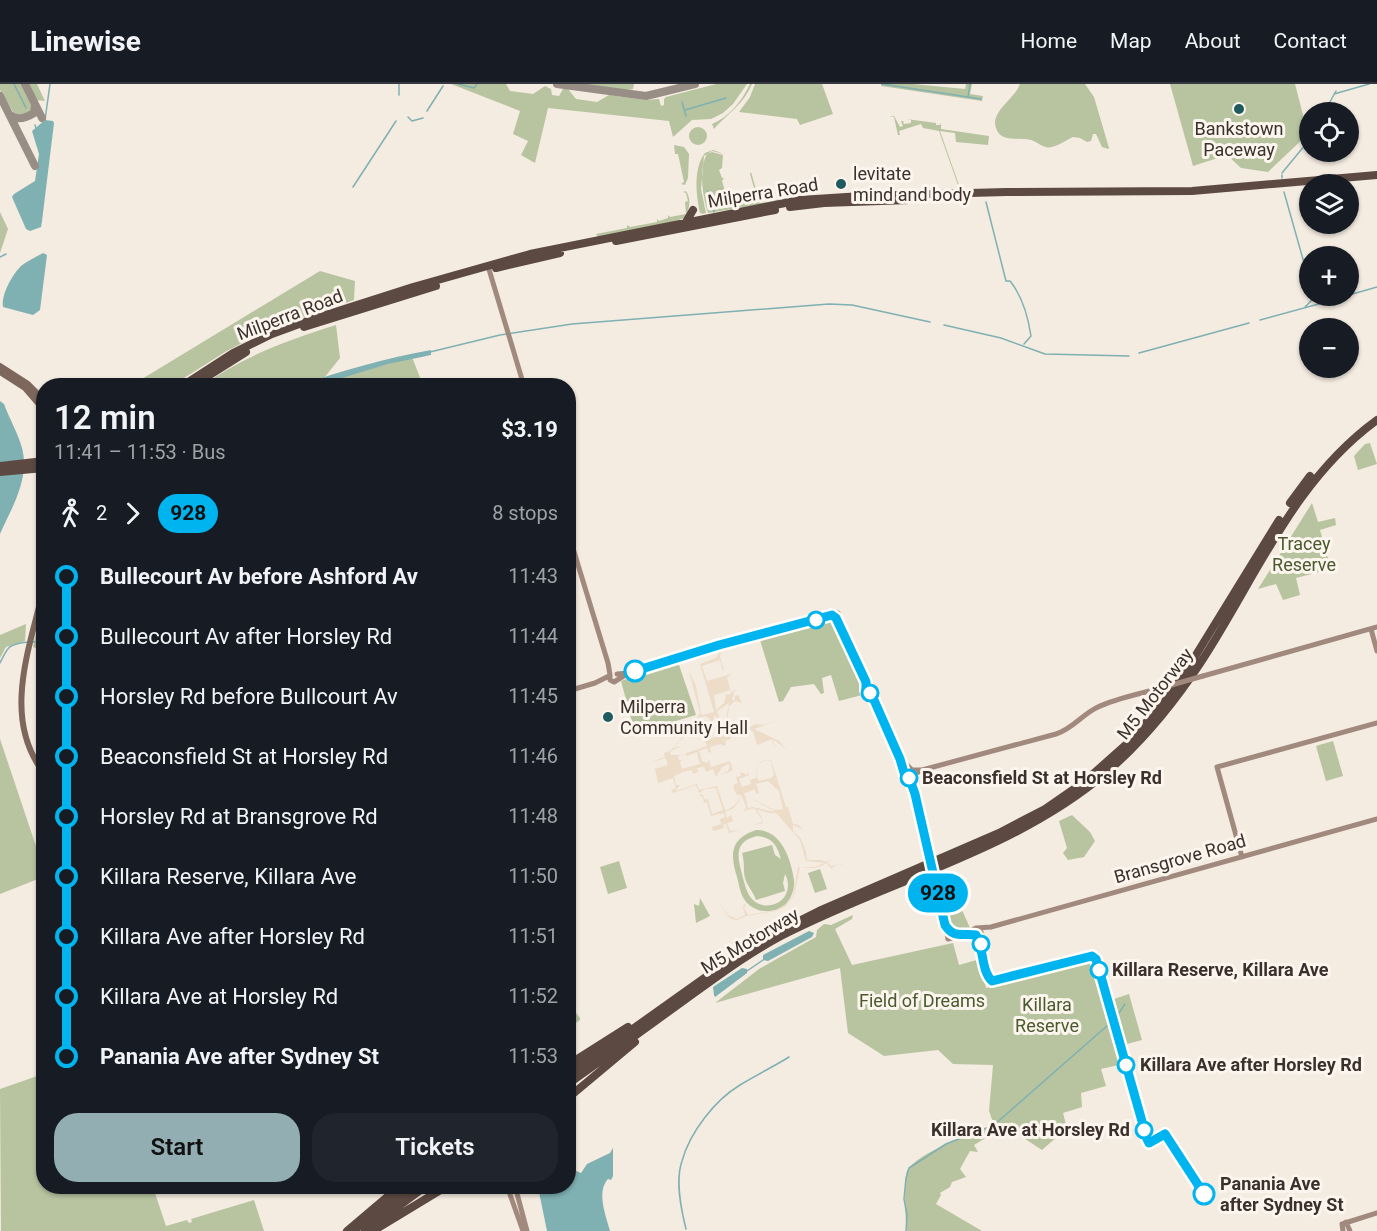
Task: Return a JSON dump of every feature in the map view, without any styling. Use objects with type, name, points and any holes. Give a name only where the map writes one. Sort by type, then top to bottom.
[{"type":"highway","name":"Milperra Road","points":[[205,378],[248,351],[289,333],[530,254],[815,198],[1006,192],[1192,191],[1377,175]]},
{"type":"highway","points":[[1359,181],[1377,180]]},
{"type":"highway","name":"Milperra Road","points":[[194,378],[232,353],[292,326],[411,288],[595,245],[806,205],[976,197],[1197,195],[1299,186]]},
{"type":"highway","points":[[686,222],[693,210]]},
{"type":"highway","name":"M5 Motorway","points":[[576,1069],[710,974],[761,941],[809,916],[1023,822],[1067,795],[1100,769],[1129,742],[1172,692],[1266,539],[1304,484],[1337,447],[1377,414]]},
{"type":"highway","name":"M5 Motorway","points":[[576,1078],[747,957],[779,937],[1027,826],[1063,805],[1105,774],[1149,731],[1179,693],[1207,652],[1281,525],[1310,484],[1339,452],[1377,420]]},
{"type":"highway","points":[[0,472],[36,465]]},
{"type":"highway","points":[[0,466],[29,466]]},
{"type":"highway","points":[[576,1060],[710,974]]},
{"type":"highway","points":[[576,1091],[694,994]]},
{"type":"highway","points":[[347,1231],[391,1194]]},
{"type":"highway","points":[[353,1231],[403,1194]]},
{"type":"highway","points":[[365,1231],[415,1194]]},
{"type":"highway","points":[[373,1231],[434,1194]]},
{"type":"main road","points":[[489,268],[522,378]]},
{"type":"main road","points":[[0,366],[28,384],[36,392]]},
{"type":"main road","points":[[0,372],[25,388],[36,401]]},
{"type":"main road","points":[[576,558],[613,676]]},
{"type":"main road","points":[[576,689],[719,645],[834,616],[909,773],[919,806],[945,925],[951,933],[958,936]]},
{"type":"main road","points":[[36,621],[21,689],[21,717],[26,741],[36,762]]},
{"type":"main road","points":[[909,773],[1056,734],[1067,730],[1100,706],[1374,628],[1377,651]]},
{"type":"main road","points":[[1242,857],[1218,770],[1377,723]]},
{"type":"main road","points":[[901,759],[909,773]]},
{"type":"main road","name":"Bransgrove Road","points":[[945,925],[948,939],[1377,819]]},
{"type":"main road","points":[[510,1194],[525,1231]]},
{"type":"main road","points":[[517,1194],[525,1231]]},
{"type":"main road","points":[[1345,1227],[1377,1213]]},
{"type":"green space","points":[[0,84],[23,84],[32,103],[31,112],[22,116],[15,115],[0,90]]},
{"type":"green space","points":[[27,84],[37,84],[45,101],[35,100]]},
{"type":"green space","points":[[451,84],[506,84],[510,91],[533,94],[545,86],[551,89],[552,95],[559,96],[563,89],[568,89],[576,99],[597,102],[609,95],[646,100],[659,99],[661,106],[664,105],[666,97],[716,84],[747,84],[733,104],[723,113],[711,119],[692,120],[673,137],[669,121],[548,108],[535,163],[521,155],[528,141],[513,134],[520,111]]},
{"type":"green space","points":[[581,84],[634,84],[633,89],[627,90]]},
{"type":"green space","points":[[752,84],[744,98],[714,129],[712,124],[734,108]]},
{"type":"green space","points":[[755,84],[822,84],[833,114],[800,125],[797,119],[739,112],[750,97]]},
{"type":"green space","points":[[881,84],[913,84],[965,89],[966,84],[972,84],[970,94],[983,96],[982,101],[881,86]]},
{"type":"green space","points":[[1020,84],[1085,84],[1094,97],[1109,148],[1102,147],[1096,134],[1093,134],[1091,141],[1087,142],[1073,137],[1049,147],[1031,140],[1002,136],[996,127],[996,117]]},
{"type":"green space","name":"Bankstown Paceway","points":[[1170,84],[1295,84],[1300,102],[1299,143],[1268,172],[1241,168],[1227,155],[1193,166]]},
{"type":"green space","points":[[894,116],[900,127],[903,126],[901,121],[904,124],[911,123],[911,120],[906,119],[936,123],[936,125],[941,123],[941,129],[989,136],[988,145],[956,142],[955,133],[940,131],[959,188],[939,131],[923,128],[921,124],[899,131],[900,135],[898,135],[894,117],[890,117]]},
{"type":"green space","points":[[694,127],[702,127],[707,132],[705,143],[694,145],[689,140],[689,132]]},
{"type":"green space","points":[[674,145],[684,147],[689,154],[688,178],[685,185],[681,184],[684,182]]},
{"type":"green space","points":[[713,150],[724,154],[712,151],[704,156],[701,189],[706,213],[703,214],[700,213],[697,199],[697,174],[705,153]]},
{"type":"green space","points":[[712,152],[723,155],[722,168],[719,170],[724,178],[722,181],[728,201],[734,203],[757,198],[751,172],[760,203],[787,198],[787,200],[708,213],[702,175],[704,160],[707,154]]},
{"type":"green space","points":[[686,191],[688,194],[689,208],[685,218],[598,237],[596,234],[627,228],[627,225],[630,227],[657,222],[657,219],[659,221],[668,218],[668,215],[670,217],[686,214],[685,202],[688,201],[686,193],[683,192]]},
{"type":"green space","points":[[0,212],[8,229],[0,253]]},
{"type":"green space","points":[[320,271],[355,281],[354,300],[263,332],[225,352],[184,378],[144,378]]},
{"type":"green space","points":[[336,325],[340,358],[324,378],[214,378],[250,357]]},
{"type":"green space","points":[[412,357],[420,378],[338,378]]},
{"type":"green space","points":[[1370,443],[1377,464],[1358,470],[1354,456],[1365,444]]},
{"type":"green space","name":"Tracey Reserve","points":[[1312,503],[1318,522],[1335,518],[1336,525],[1320,530],[1331,569],[1296,578],[1300,595],[1283,600],[1276,584],[1258,589]]},
{"type":"green space","points":[[833,621],[866,694],[839,701],[831,675],[822,678],[824,693],[821,694],[814,684],[791,687],[783,701],[779,702],[760,640]]},
{"type":"green space","points":[[26,624],[25,641],[6,647],[0,658],[0,635]]},
{"type":"green space","points":[[678,662],[696,715],[635,733],[621,681]]},
{"type":"green space","points":[[0,739],[36,846],[36,880],[0,894]]},
{"type":"green space","points":[[1333,741],[1343,776],[1326,781],[1316,746]]},
{"type":"green space","points":[[1072,815],[1090,832],[1095,841],[1084,857],[1068,860],[1063,853],[1067,848],[1059,821]]},
{"type":"green space","points":[[756,830],[772,834],[787,855],[793,872],[794,887],[789,900],[780,908],[769,911],[758,910],[748,904],[743,897],[733,854],[737,843]],"holes":[[[757,836],[767,838],[773,843],[781,859],[775,855],[772,845],[742,853],[745,878],[756,900],[785,891],[783,883],[785,874],[787,891],[778,903],[760,904],[747,892],[739,852],[744,842]]]},
{"type":"green space","points":[[619,861],[627,888],[608,894],[600,867]]},
{"type":"green space","points":[[820,869],[827,889],[815,893],[808,873]]},
{"type":"green space","points":[[947,876],[970,928],[952,933],[941,880]]},
{"type":"green space","points":[[700,898],[710,916],[696,923],[694,904],[699,906]]},
{"type":"green space","points":[[853,915],[852,919],[835,929],[852,965],[953,943],[959,965],[980,959],[986,988],[1089,958],[1094,962],[1123,1064],[1101,1069],[1106,1086],[1081,1093],[1082,1107],[1063,1113],[1067,1128],[1042,1150],[1019,1135],[1012,1122],[974,1145],[978,1152],[970,1151],[960,1169],[966,1177],[952,1182],[950,1187],[940,1193],[936,1204],[982,1231],[907,1231],[905,1182],[907,1171],[922,1157],[933,1150],[994,1125],[989,1111],[993,1065],[953,1064],[938,1050],[884,1056],[848,1033],[840,968],[715,1003],[759,969],[816,937],[817,930],[824,924],[831,925]]},
{"type":"green space","points":[[1129,994],[1142,1040],[1123,1045],[1111,1000]]},
{"type":"green space","points":[[576,1013],[580,1018],[576,1023]]},
{"type":"green space","points":[[36,1076],[36,1194],[155,1194],[166,1226],[187,1220],[189,1223],[192,1222],[191,1219],[254,1200],[264,1231],[1,1231],[0,1089]]},
{"type":"shaded area","points":[[721,650],[720,657],[724,670],[720,660],[702,666],[707,681],[731,674],[727,678],[731,692],[738,689],[734,692],[732,700],[735,700],[735,696],[738,695],[742,703],[735,701],[729,706],[727,721],[729,703],[717,711],[724,735],[728,733],[728,727],[729,732],[739,730],[740,727],[743,729],[744,726],[747,728],[779,720],[754,729],[779,741],[786,749],[773,739],[776,752],[772,739],[757,745],[753,731],[749,729],[742,733],[730,734],[731,739],[725,741],[726,745],[710,747],[711,752],[709,753],[707,748],[699,751],[702,761],[707,763],[709,760],[711,767],[730,761],[733,770],[719,776],[728,771],[730,765],[728,764],[722,767],[716,777],[713,769],[706,772],[704,767],[697,768],[698,772],[693,774],[692,770],[683,772],[674,776],[676,785],[680,785],[675,791],[697,784],[699,790],[717,786],[725,810],[727,810],[734,806],[742,795],[737,795],[734,789],[734,784],[738,783],[736,777],[741,776],[740,771],[749,775],[739,779],[742,787],[751,784],[750,780],[756,778],[756,771],[759,781],[771,778],[774,775],[771,761],[767,760],[771,760],[793,824],[804,830],[793,825],[793,831],[801,839],[807,860],[826,862],[832,859],[827,863],[832,866],[840,864],[832,869],[826,863],[814,868],[800,867],[814,867],[825,863],[806,861],[800,840],[776,813],[756,809],[761,816],[763,823],[754,825],[762,822],[761,818],[754,808],[744,811],[746,807],[742,796],[734,808],[725,812],[727,818],[731,815],[733,821],[727,823],[730,831],[740,830],[729,833],[726,824],[723,825],[724,828],[713,831],[712,827],[702,830],[721,824],[720,819],[725,817],[724,813],[711,816],[707,802],[704,803],[703,797],[699,794],[703,795],[705,800],[708,799],[712,814],[723,810],[716,788],[705,789],[699,793],[696,785],[673,793],[671,787],[673,790],[676,787],[673,778],[658,783],[655,769],[668,765],[666,758],[649,763],[665,757],[664,753],[670,751],[682,738],[700,713],[689,671],[696,686],[701,714],[714,712],[700,664],[716,658]],"holes":[[[730,690],[731,694],[726,695],[724,703],[716,710],[714,695]],[[715,714],[722,735],[710,739],[709,734],[704,739],[707,746],[681,755],[671,755],[672,750],[683,746],[673,748],[697,718],[706,716],[712,724]],[[697,752],[700,764],[682,769],[680,762],[682,760],[679,760],[678,756],[686,754],[687,756]],[[768,781],[779,791],[783,809],[774,810],[746,796],[774,812],[748,808],[743,794],[755,789],[756,794],[759,793],[756,784]]]},
{"type":"shaded area","points":[[798,867],[800,867],[794,895],[786,906],[775,911],[746,916],[737,920],[727,915],[719,903],[728,915],[737,919],[745,915],[743,906],[747,902],[744,908],[748,915],[776,910],[786,904],[793,895]]},
{"type":"water","points":[[45,120],[54,123],[42,221],[41,227],[30,231],[26,229],[12,197],[35,181],[39,154],[32,131]]},
{"type":"water","points":[[43,253],[47,255],[40,310],[33,315],[3,307],[5,291],[18,270],[26,262]]},
{"type":"water","points":[[431,350],[431,355],[388,364],[342,378],[321,378],[365,365]]},
{"type":"water","points":[[0,401],[4,404],[22,448],[24,471],[18,493],[0,534]]},
{"type":"water","points":[[809,931],[814,933],[812,937],[768,961],[763,960],[763,955]]},
{"type":"water","points":[[742,968],[747,969],[747,973],[715,997],[713,987]]},
{"type":"water","points":[[613,1148],[613,1176],[604,1184],[602,1197],[610,1231],[547,1231],[539,1194],[576,1194],[576,1171],[581,1173],[587,1164],[610,1153]]},
{"type":"waterway","points":[[14,84],[26,108]]},
{"type":"waterway","points":[[45,120],[50,84]]},
{"type":"waterway","points":[[399,84],[399,95]]},
{"type":"waterway","points":[[458,84],[474,88],[477,84]]},
{"type":"waterway","points":[[882,84],[981,99]]},
{"type":"waterway","points":[[968,97],[970,84]]},
{"type":"waterway","points":[[1334,94],[1369,84]]},
{"type":"waterway","points":[[427,111],[443,86]]},
{"type":"waterway","points":[[1330,102],[1336,91]]},
{"type":"waterway","points":[[685,110],[726,98]]},
{"type":"waterway","points":[[682,102],[686,116]]},
{"type":"waterway","points":[[408,117],[412,121],[423,118]]},
{"type":"waterway","points":[[353,187],[396,121]]},
{"type":"waterway","points":[[1282,173],[1299,152]]},
{"type":"waterway","points":[[708,191],[714,212]]},
{"type":"waterway","points":[[1284,192],[1299,246]]},
{"type":"waterway","points":[[986,202],[1006,281],[1010,281],[1015,287],[1026,314],[1031,336],[1024,344]]},
{"type":"waterway","points":[[0,257],[6,254]]},
{"type":"waterway","points":[[1359,292],[1377,287]]},
{"type":"waterway","points":[[430,352],[500,335],[572,324],[829,304],[852,305],[930,322]]},
{"type":"waterway","points":[[1260,320],[1311,306]]},
{"type":"waterway","points":[[1139,353],[1249,323]]},
{"type":"waterway","points":[[944,325],[1001,338],[1045,354],[1129,356]]},
{"type":"waterway","points":[[0,663],[10,647],[28,642]]},
{"type":"waterway","points":[[747,971],[763,960]]},
{"type":"waterway","points":[[1117,1016],[1125,1004]]},
{"type":"waterway","points":[[906,1231],[907,1215],[904,1199],[909,1168],[946,1144],[994,1125],[1108,1025]]},
{"type":"waterway","points":[[686,1229],[679,1177],[686,1150],[697,1128],[731,1091],[789,1057]]},
{"type":"taxiway","points":[[25,84],[42,118]]},
{"type":"taxiway","points":[[557,84],[646,96],[695,84]]},
{"type":"taxiway","points":[[0,96],[35,166]]},
{"type":"taxiway","points":[[10,115],[19,118],[28,116],[34,113],[35,105]]},
{"type":"bus line","name":"928","points":[[635,671],[737,640],[832,615],[836,618],[866,682],[865,688],[874,700],[900,759],[905,776],[909,777],[920,812],[945,925],[951,933],[958,936],[976,935],[981,943],[988,977],[992,981],[1067,961],[1092,956],[1096,959],[1147,1139],[1149,1143],[1165,1134],[1204,1194]]},
{"type":"place","name":"Bankstown Paceway","points":[[1239,109]]},
{"type":"place","name":"levitate mind and body","points":[[841,184]]},
{"type":"place","name":"Milperra Community Hall","points":[[608,717]]},
{"type":"place","name":"Beaconsfield St at Horsley Rd","points":[[909,778]]},
{"type":"place","name":"Killara Reserve, Killara Ave","points":[[1099,970]]},
{"type":"place","name":"Killara Ave after Horsley Rd","points":[[1126,1065]]},
{"type":"place","name":"Killara Ave at Horsley Rd","points":[[1144,1130]]},
{"type":"place","name":"Panania Ave after Sydney St","points":[[1204,1194]]},
{"type":"park label","name":"Field of Dreams","points":[[922,1001]]},
{"type":"park label","name":"Killara Reserve","points":[[1047,1015]]}]
